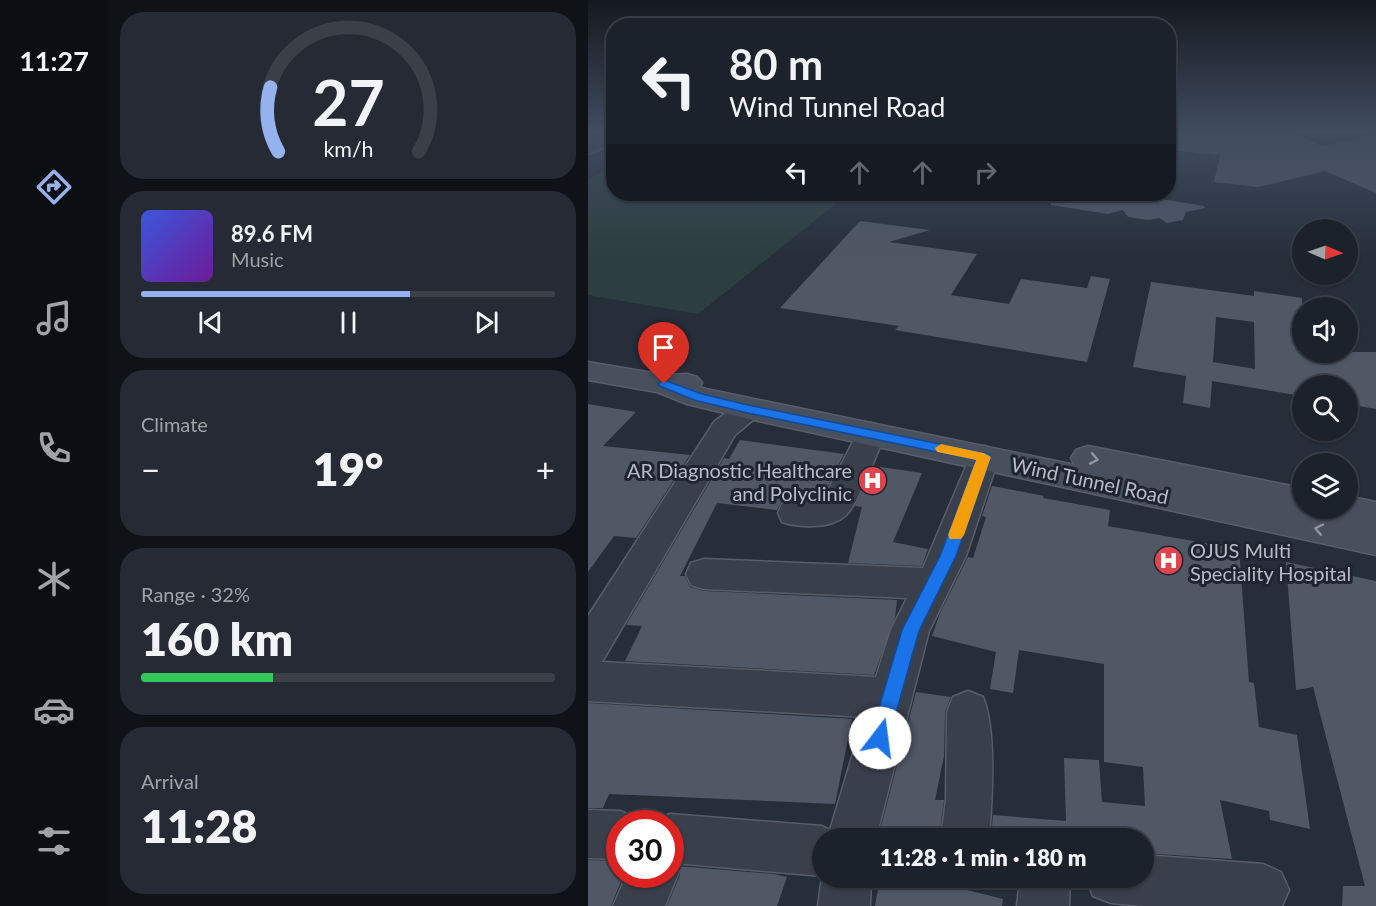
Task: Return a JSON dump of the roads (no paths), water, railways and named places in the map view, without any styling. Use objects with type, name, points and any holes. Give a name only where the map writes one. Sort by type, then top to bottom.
[{"type":"street","name":"Wind Tunnel Road","points":[[588,371],[664,384],[720,385],[1292,499]]},
{"type":"street","name":"Wind Tunnel Road","points":[[664,384],[698,397],[748,409],[1376,540]]},
{"type":"street","points":[[588,650],[724,429],[748,409]]},
{"type":"street","points":[[794,513],[828,512],[836,506],[871,433]]},
{"type":"street","points":[[855,828],[910,630],[948,556],[984,457]]},
{"type":"street","points":[[1358,512],[1376,516]]},
{"type":"street","points":[[704,574],[932,584]]},
{"type":"street","points":[[588,681],[890,698]]},
{"type":"street","points":[[966,828],[969,799],[968,712]]},
{"type":"street","points":[[588,834],[606,835]]},
{"type":"street","points":[[684,839],[812,850]]},
{"type":"street","points":[[1154,881],[1263,890]]},
{"type":"street","points":[[639,906],[647,888]]},
{"type":"street","points":[[844,906],[845,888]]},
{"type":"street","points":[[1043,906],[1044,888]]},
{"type":"place","name":"AR Diagnostic Healthcare and Polyclinic","points":[[873,481]]},
{"type":"place","name":"OJUS Multi Speciality Hospital","points":[[1169,561]]}]
